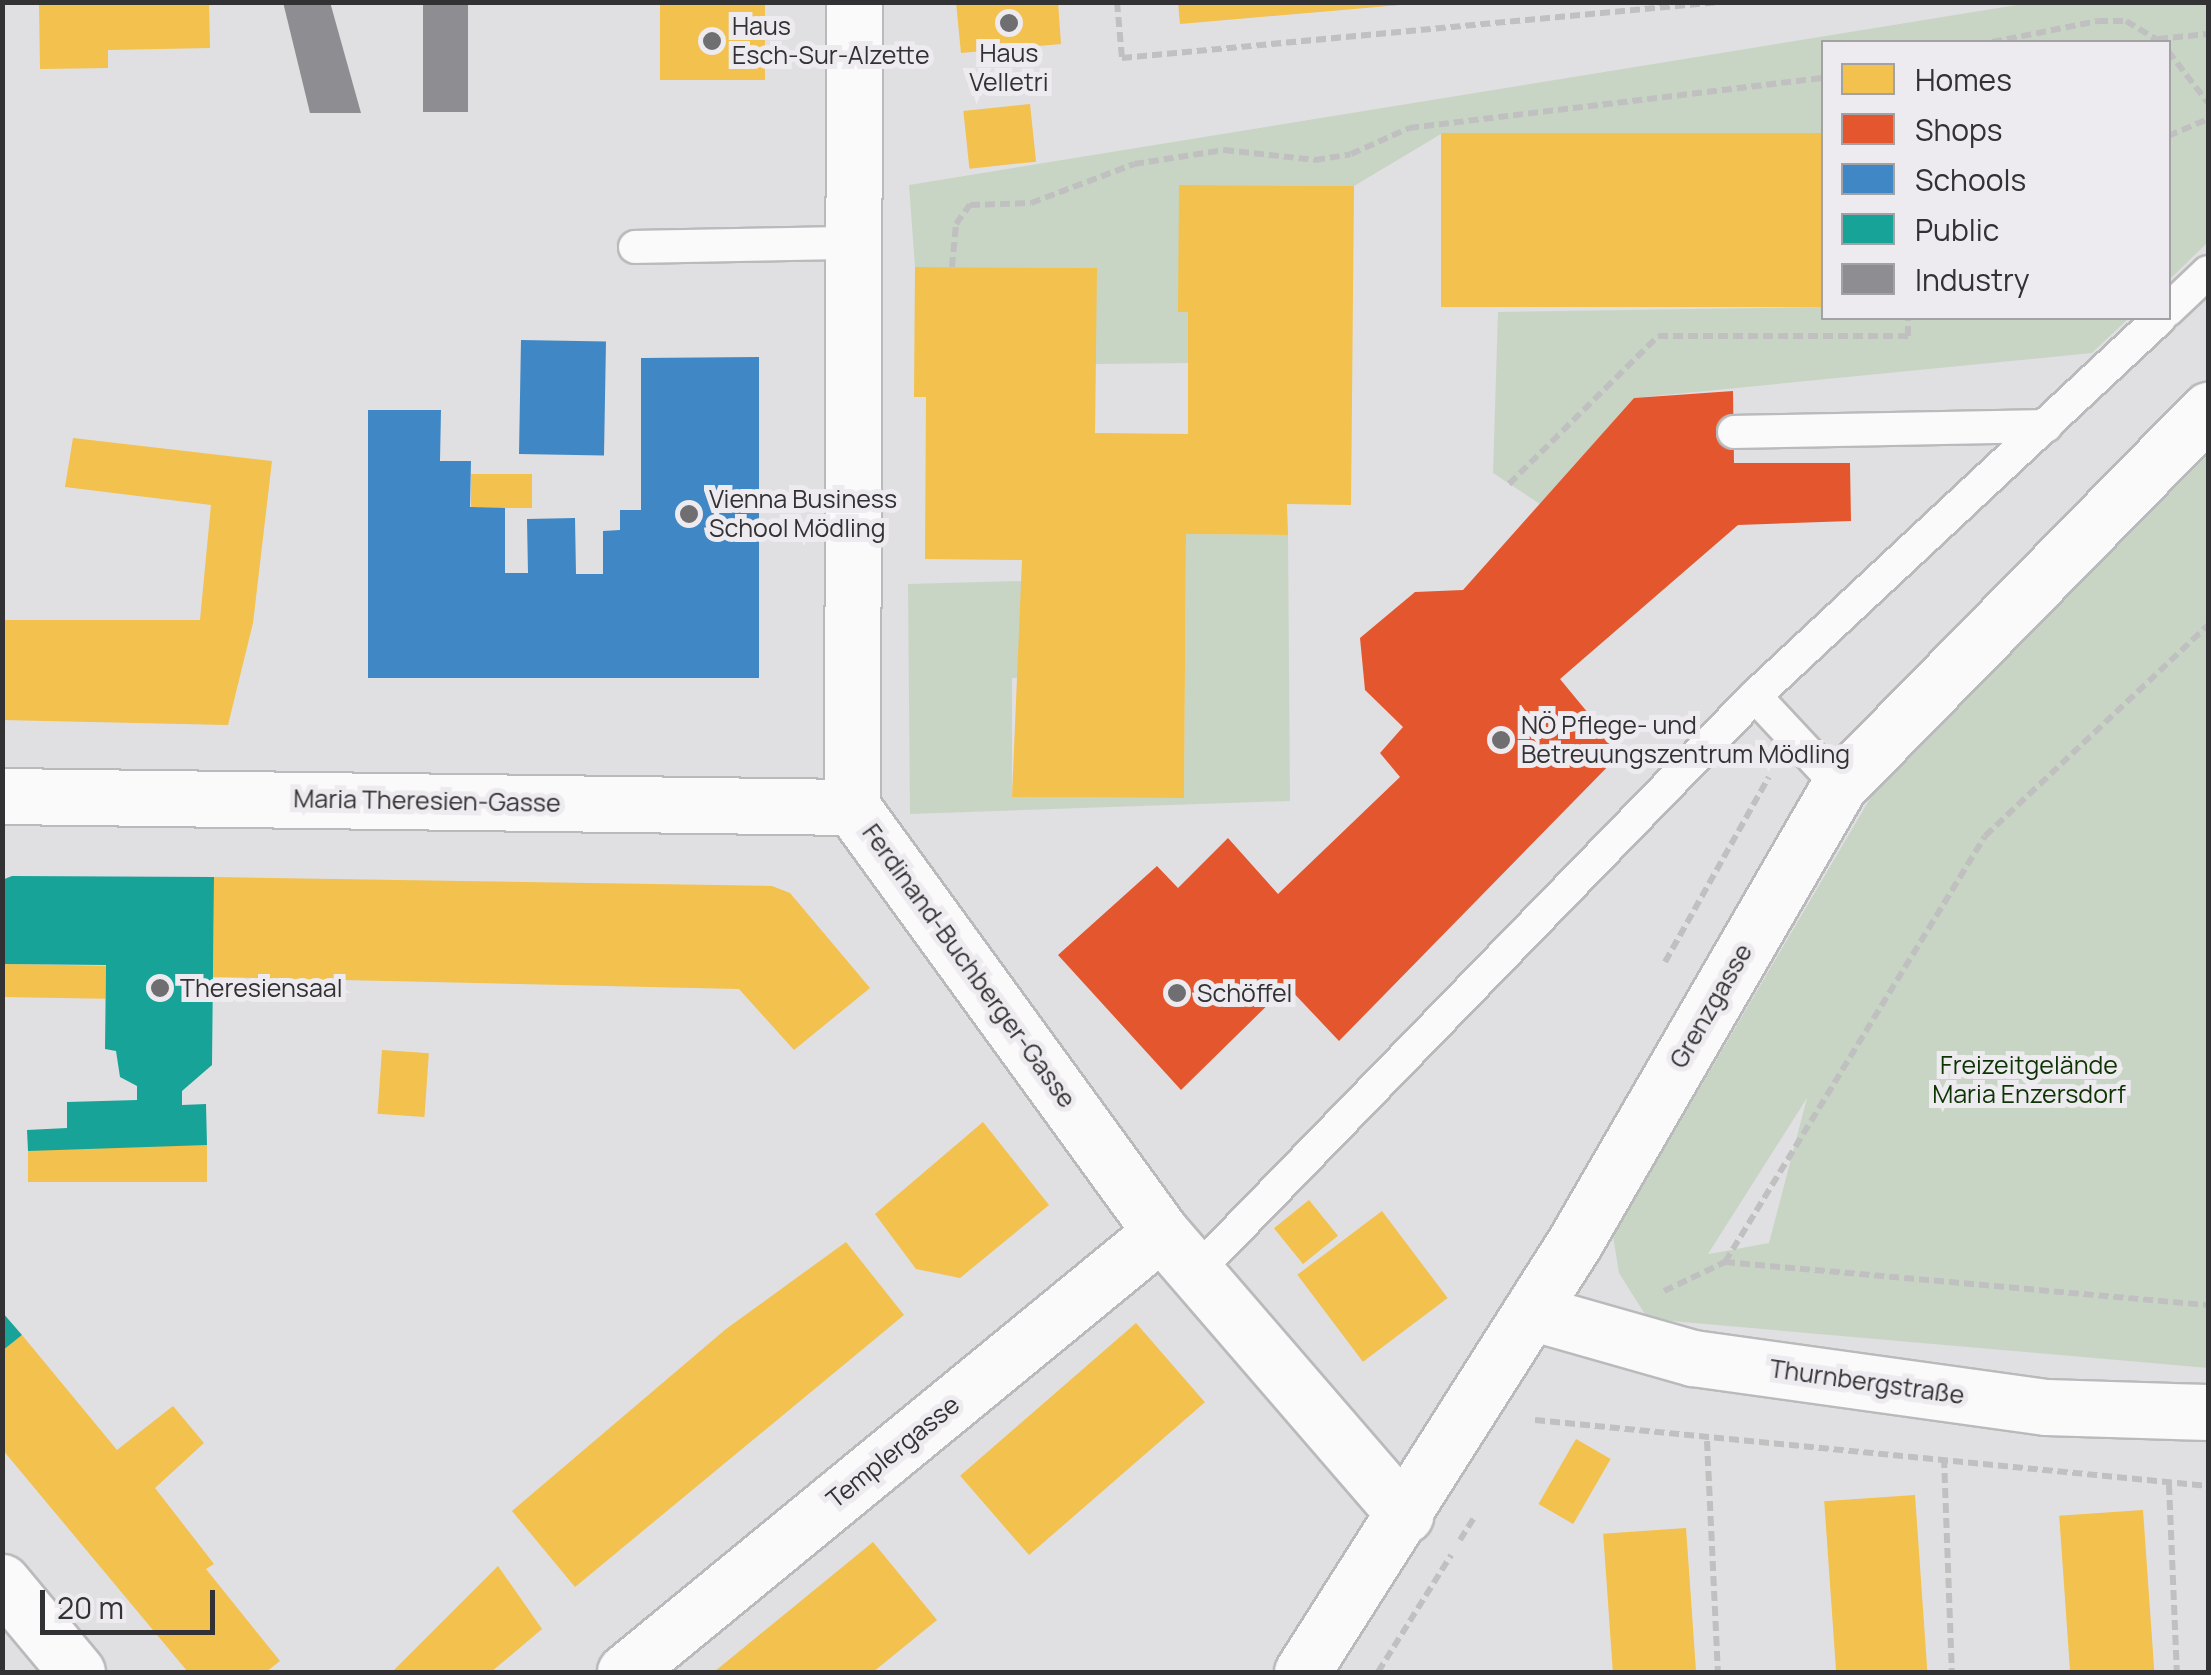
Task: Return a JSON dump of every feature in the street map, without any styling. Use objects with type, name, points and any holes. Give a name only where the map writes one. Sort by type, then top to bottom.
[{"type":"street","name":"Ferdinand-Buchberger-Gasse","points":[[854,2],[852,806],[1161,1232],[1405,1515]]},
{"type":"street","name":"Grenzgasse","points":[[1302,1672],[1531,1312],[1839,786],[2208,410]]},
{"type":"street","name":"Maria Theresien-Gasse","points":[[2,796],[852,806]]},
{"type":"street","name":"Templergasse","points":[[625,1672],[1161,1232]]},
{"type":"street","name":"Thurnbergstraße","points":[[1531,1312],[1693,1358],[2046,1407],[2208,1412]]},
{"type":"street","points":[[2,1582],[77,1672]]},
{"type":"lane","points":[[635,246],[853,243]]},
{"type":"lane","points":[[2171,307],[2208,272]]},
{"type":"lane","points":[[1194,1274],[1755,696],[2158,320]]},
{"type":"lane","points":[[1734,432],[2046,426]]},
{"type":"lane","points":[[1755,696],[1839,786]]},
{"type":"path","points":[[1117,2],[1122,58],[1719,2]]},
{"type":"path","points":[[2002,40],[2098,21],[2126,22],[2158,40]]},
{"type":"path","points":[[2167,40],[2208,34]]},
{"type":"path","points":[[2171,55],[2208,103]]},
{"type":"path","points":[[952,268],[956,224],[970,205],[1030,203],[1134,164],[1224,150],[1315,160],[1351,154],[1409,128],[1821,78]]},
{"type":"path","points":[[2171,135],[2208,120]]},
{"type":"path","points":[[1509,484],[1658,336],[1908,336],[1908,320]]},
{"type":"path","points":[[1726,1262],[1985,836],[2208,625]]},
{"type":"path","points":[[1612,1334],[1681,1278],[1726,1262],[2208,1305]]},
{"type":"path","points":[[1535,1420],[1707,1442],[1944,1458],[2169,1485],[2208,1486]]},
{"type":"path","points":[[1707,1442],[1718,1672]]},
{"type":"path","points":[[1944,1458],[1952,1672]]},
{"type":"path","points":[[2169,1485],[2177,1672]]},
{"type":"green space","points":[[2029,3],[2208,3],[2208,242],[2171,278],[2171,40],[1821,40],[1821,133],[1441,134],[1354,186],[1180,185],[1179,312],[1188,312],[1188,363],[1095,364],[1096,268],[915,267],[909,185]]},
{"type":"green space","points":[[1821,307],[1821,320],[2127,320],[2092,353],[1634,398],[1540,504],[1493,473],[1498,312]]},
{"type":"green space","name":"Freizeitgelände Maria Enzersdorf","points":[[2208,455],[2208,1368],[1648,1319],[1619,1273],[1613,1236],[1885,773]],"holes":[[[1807,1098],[1769,1243],[1708,1254]]]},
{"type":"green space","points":[[1186,534],[1288,535],[1290,801],[910,814],[908,584],[1022,581],[1021,678],[1012,678],[1012,797],[1184,798]]},
{"type":"building: Homes","points":[[39,2],[209,2],[210,48],[108,50],[108,68],[40,69]]},
{"type":"building: Homes","name":"Haus Esch-Sur-Alzette","points":[[660,2],[765,2],[765,80],[660,80]]},
{"type":"building: Homes","name":"Haus Velletri","points":[[956,2],[1058,2],[1061,44],[961,53]]},
{"type":"building: Homes","points":[[1178,2],[1400,2],[1400,5],[1180,24]]},
{"type":"building: Homes","points":[[1030,104],[1036,162],[969,169],[963,111]]},
{"type":"building: Homes","points":[[1441,133],[1821,133],[1821,307],[1441,307]]},
{"type":"building: Homes","points":[[1179,185],[1354,186],[1351,505],[1287,504],[1288,535],[1186,534],[1184,798],[1012,797],[1022,560],[925,559],[926,397],[914,397],[915,267],[1097,268],[1095,433],[1188,434],[1188,312],[1178,312]]},
{"type":"building: Homes","points":[[73,438],[272,461],[253,623],[228,725],[2,720],[2,620],[200,620],[211,505],[65,487]]},
{"type":"building: Homes","points":[[471,474],[532,474],[532,508],[471,508]]},
{"type":"building: Homes","points":[[214,877],[772,886],[790,893],[870,988],[794,1050],[739,989],[213,977]]},
{"type":"building: Homes","points":[[2,964],[106,966],[105,999],[2,997]]},
{"type":"building: Homes","points":[[382,1050],[429,1053],[424,1117],[378,1114]]},
{"type":"building: Homes","points":[[983,1122],[1049,1205],[960,1278],[916,1269],[875,1214]]},
{"type":"building: Homes","points":[[28,1145],[207,1145],[207,1182],[28,1182]]},
{"type":"building: Homes","points":[[1309,1200],[1338,1236],[1303,1264],[1274,1228]]},
{"type":"building: Homes","points":[[1382,1211],[1448,1298],[1363,1362],[1297,1275]]},
{"type":"building: Homes","points":[[846,1242],[904,1315],[575,1587],[512,1511],[726,1329]]},
{"type":"building: Homes","points":[[1136,1323],[1205,1402],[1029,1555],[960,1476]]},
{"type":"building: Homes","points":[[22,1335],[117,1450],[173,1406],[204,1443],[155,1488],[214,1564],[206,1569],[280,1661],[266,1672],[188,1672],[2,1449],[2,1351]]},
{"type":"building: Homes","points":[[1576,1439],[1611,1459],[1573,1524],[1538,1504]]},
{"type":"building: Homes","points":[[1915,1495],[1927,1672],[1836,1672],[1824,1501]]},
{"type":"building: Homes","points":[[2143,1510],[2154,1672],[2070,1672],[2059,1516]]},
{"type":"building: Homes","points":[[1686,1528],[1696,1672],[1613,1672],[1603,1534]]},
{"type":"building: Homes","points":[[873,1542],[937,1620],[873,1672],[714,1672]]},
{"type":"building: Homes","points":[[498,1566],[542,1629],[491,1672],[392,1672]]},
{"type":"building: Shops","name":"NÖ Pflege- und Betreuungszentrum Mödling","points":[[1733,391],[1734,463],[1850,463],[1851,521],[1738,525],[1560,679],[1621,753],[1339,1041],[1287,986],[1181,1090],[1058,955],[1157,866],[1178,888],[1228,838],[1278,894],[1400,777],[1380,753],[1403,727],[1365,690],[1360,638],[1415,592],[1463,590],[1634,398]]},
{"type":"building: Schools","points":[[521,340],[606,341],[604,455],[519,454]]},
{"type":"building: Schools","name":"Vienna Business School Mödling","points":[[759,357],[759,678],[368,678],[368,410],[441,410],[440,461],[471,461],[470,507],[505,508],[505,573],[528,573],[527,519],[575,518],[576,574],[603,574],[603,531],[620,530],[620,510],[641,510],[641,358]]},
{"type":"building: Public","points":[[12,876],[214,877],[212,1065],[182,1091],[182,1105],[206,1104],[207,1145],[28,1151],[27,1130],[67,1128],[67,1102],[137,1100],[137,1086],[120,1077],[116,1051],[105,1049],[106,965],[2,964],[2,880]]},
{"type":"building: Public","points":[[2,1312],[22,1335],[2,1351]]},
{"type":"building: Industry","points":[[283,2],[330,2],[361,113],[310,113]]},
{"type":"building: Industry","points":[[423,2],[468,2],[468,112],[423,112]]},
{"type":"place","name":"Haus Velletri","points":[[1009,23]]},
{"type":"place","name":"Haus Esch-Sur-Alzette","points":[[712,41]]},
{"type":"place","name":"Vienna Business School Mödling","points":[[689,514]]},
{"type":"place","name":"NÖ Pflege- und Betreuungszentrum Mödling","points":[[1501,740]]},
{"type":"place","name":"Theresiensaal","points":[[160,988]]},
{"type":"place","name":"Schöffel","points":[[1177,993]]}]
